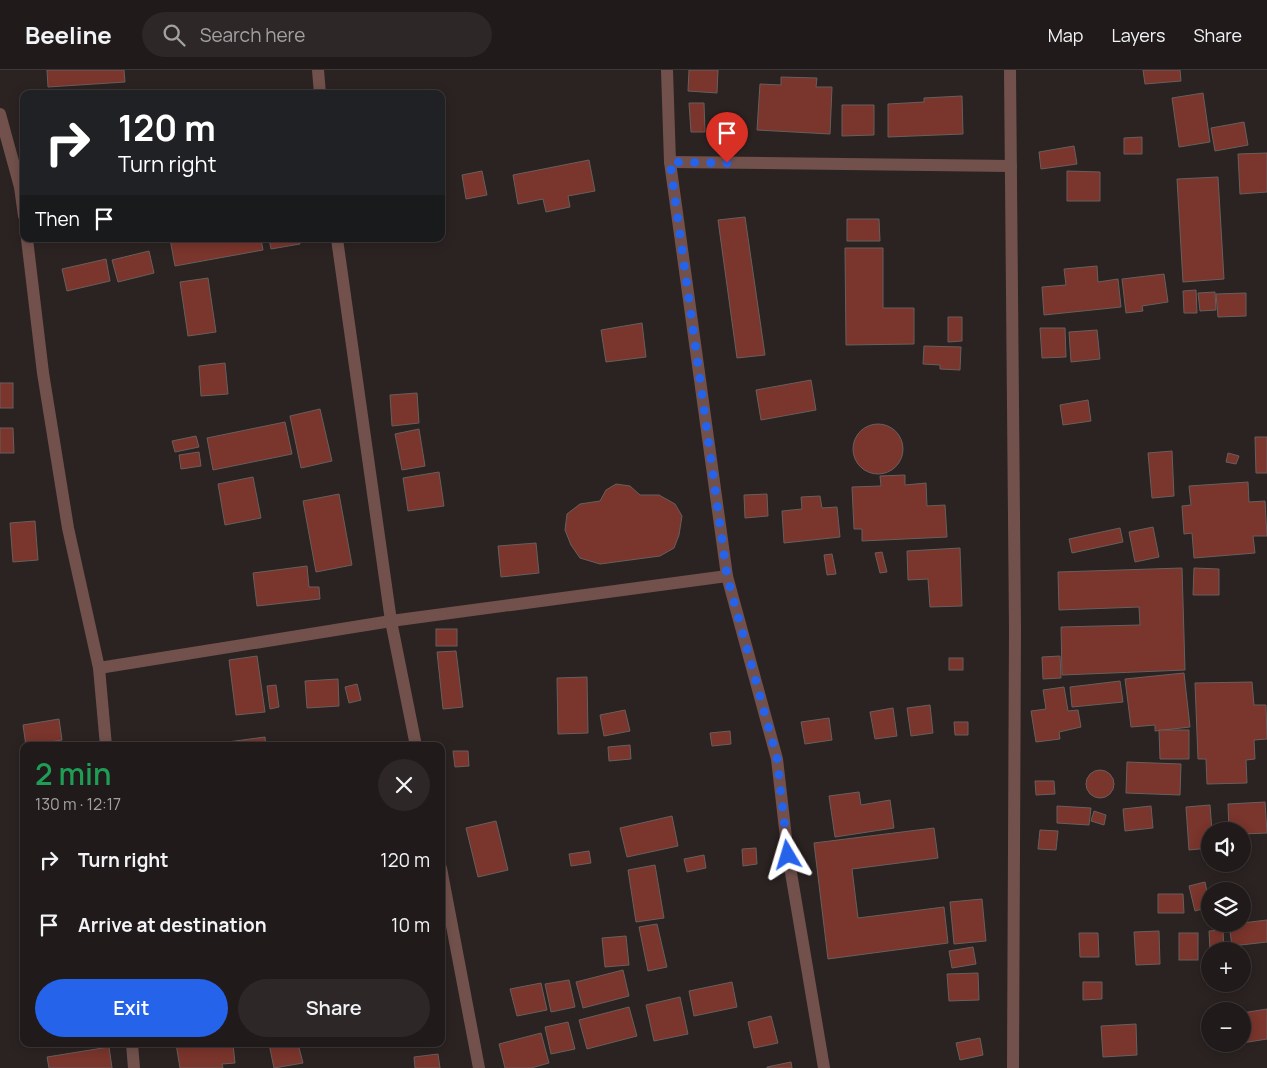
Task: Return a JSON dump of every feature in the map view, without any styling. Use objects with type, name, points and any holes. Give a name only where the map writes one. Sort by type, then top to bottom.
[{"type":"street","points":[[318,70],[320,90]]},
{"type":"street","points":[[667,70],[670,162],[727,576],[777,758],[788,855],[824,1068]]},
{"type":"street","points":[[1010,70],[1014,620],[1013,1068]]},
{"type":"street","points":[[0,114],[20,187]]},
{"type":"street","points":[[670,162],[1011,166]]},
{"type":"street","points":[[27,242],[43,373],[68,528],[99,668],[106,742]]},
{"type":"street","points":[[338,242],[391,621],[415,742]]},
{"type":"street","points":[[99,668],[391,621],[727,576]]},
{"type":"street","points":[[445,889],[479,1068]]},
{"type":"street","points":[[132,1047],[134,1068]]},
{"type":"building","points":[[47,70],[124,70],[125,82],[48,87]]},
{"type":"building","points":[[689,70],[718,70],[717,93],[688,91]]},
{"type":"building","points":[[1143,70],[1180,70],[1181,81],[1145,84]]},
{"type":"building","points":[[781,77],[817,78],[816,87],[832,87],[830,134],[757,130],[760,84],[781,85]]},
{"type":"building","points":[[1203,93],[1210,142],[1179,147],[1172,98]]},
{"type":"building","points":[[962,96],[963,134],[888,137],[888,104],[924,102],[924,98]]},
{"type":"building","points":[[689,103],[704,103],[705,132],[691,132]]},
{"type":"building","points":[[842,105],[874,105],[874,135],[842,136]]},
{"type":"building","points":[[1244,122],[1248,145],[1215,151],[1211,128]]},
{"type":"building","points":[[1142,137],[1142,154],[1124,154],[1124,138]]},
{"type":"building","points":[[1074,146],[1077,164],[1041,169],[1039,152]]},
{"type":"building","points":[[1267,153],[1267,192],[1240,194],[1238,154]]},
{"type":"building","points":[[589,160],[595,191],[568,196],[570,207],[546,212],[543,199],[518,204],[513,175]]},
{"type":"building","points":[[482,171],[487,195],[466,199],[462,175]]},
{"type":"building","points":[[1067,171],[1100,172],[1100,201],[1067,201]]},
{"type":"building","points":[[1218,177],[1224,279],[1183,282],[1177,179]]},
{"type":"building","points":[[745,217],[765,355],[737,358],[718,220]]},
{"type":"building","points":[[847,219],[879,219],[880,241],[847,241]]},
{"type":"building","points":[[171,242],[262,242],[263,250],[175,266]]},
{"type":"building","points":[[270,242],[300,242],[300,244],[271,249]]},
{"type":"building","points":[[845,248],[883,248],[883,308],[914,308],[914,344],[846,345]]},
{"type":"building","points":[[149,251],[154,273],[118,282],[112,260]]},
{"type":"building","points":[[106,259],[110,281],[67,291],[62,269]]},
{"type":"building","points":[[1097,266],[1098,282],[1118,279],[1121,307],[1044,315],[1042,287],[1066,285],[1064,269]]},
{"type":"building","points":[[1164,274],[1168,302],[1142,306],[1143,311],[1126,313],[1122,279]]},
{"type":"building","points":[[208,278],[216,332],[188,336],[180,282]]},
{"type":"building","points":[[1196,290],[1197,313],[1184,313],[1183,291]]},
{"type":"building","points":[[1215,292],[1216,310],[1200,311],[1198,293]]},
{"type":"building","points":[[1246,293],[1246,316],[1218,317],[1216,294]]},
{"type":"building","points":[[948,317],[962,317],[962,341],[948,342]]},
{"type":"building","points":[[642,323],[646,357],[606,362],[601,330]]},
{"type":"building","points":[[1040,328],[1065,328],[1066,357],[1042,358]]},
{"type":"building","points":[[1097,330],[1100,359],[1071,362],[1069,332]]},
{"type":"building","points":[[924,346],[961,347],[960,370],[940,369],[940,365],[923,364]]},
{"type":"building","points":[[225,363],[228,394],[201,396],[199,366]]},
{"type":"building","points":[[811,380],[816,410],[761,420],[756,390]]},
{"type":"building","points":[[0,383],[13,383],[13,408],[0,408]]},
{"type":"building","points":[[417,393],[419,423],[392,426],[390,395]]},
{"type":"building","points":[[1088,400],[1091,421],[1063,425],[1060,405]]},
{"type":"building","points":[[320,409],[332,461],[301,468],[290,416]]},
{"type":"building","points":[[285,422],[292,454],[213,470],[207,438]]},
{"type":"building","points":[[878,424],[887,426],[898,435],[903,449],[901,458],[892,469],[878,474],[869,472],[858,463],[853,449],[855,440],[864,429]]},
{"type":"building","points":[[0,428],[13,428],[14,453],[0,453]]},
{"type":"building","points":[[419,429],[425,466],[402,470],[395,434]]},
{"type":"building","points":[[196,436],[199,447],[175,452],[172,441]]},
{"type":"building","points":[[1255,437],[1267,437],[1267,473],[1256,473]]},
{"type":"building","points":[[1172,451],[1174,496],[1152,498],[1148,453]]},
{"type":"building","points":[[199,452],[201,466],[181,469],[179,455]]},
{"type":"building","points":[[1228,453],[1239,456],[1236,464],[1226,462]]},
{"type":"building","points":[[439,472],[444,506],[408,511],[403,478]]},
{"type":"building","points":[[905,475],[905,485],[926,483],[927,506],[945,505],[947,537],[862,541],[862,529],[854,529],[852,487],[881,486],[880,476]]},
{"type":"building","points":[[253,477],[261,518],[225,525],[218,484]]},
{"type":"building","points":[[1248,482],[1249,502],[1265,501],[1267,536],[1253,536],[1255,553],[1194,558],[1192,533],[1184,534],[1182,506],[1191,505],[1189,486]]},
{"type":"building","points":[[616,484],[630,486],[640,495],[659,495],[675,504],[682,516],[679,535],[674,548],[660,556],[600,564],[580,558],[571,545],[565,530],[567,514],[580,504],[600,501],[606,490]]},
{"type":"building","points":[[339,494],[352,565],[316,572],[303,501]]},
{"type":"building","points":[[767,494],[768,516],[745,518],[744,495]]},
{"type":"building","points":[[820,496],[822,508],[837,507],[840,537],[784,543],[782,511],[802,509],[801,497]]},
{"type":"building","points":[[35,521],[38,560],[13,562],[10,523]]},
{"type":"building","points":[[1153,527],[1159,557],[1135,562],[1129,532]]},
{"type":"building","points":[[1120,528],[1123,542],[1072,553],[1069,539]]},
{"type":"building","points":[[536,543],[539,573],[501,577],[498,546]]},
{"type":"building","points":[[960,548],[962,606],[930,607],[928,579],[908,580],[907,551]]},
{"type":"building","points":[[882,552],[887,572],[880,573],[875,553]]},
{"type":"building","points":[[832,554],[836,574],[827,575],[824,555]]},
{"type":"building","points":[[307,566],[309,587],[319,587],[320,599],[257,606],[253,573]]},
{"type":"building","points":[[1182,568],[1185,670],[1062,675],[1061,627],[1140,625],[1139,607],[1059,610],[1058,572]]},
{"type":"building","points":[[1194,568],[1219,569],[1219,595],[1193,595]]},
{"type":"building","points":[[436,629],[457,629],[457,646],[436,646]]},
{"type":"building","points":[[456,651],[463,707],[443,709],[437,652]]},
{"type":"building","points":[[257,656],[265,712],[236,715],[229,660]]},
{"type":"building","points":[[1060,656],[1061,678],[1043,679],[1042,657]]},
{"type":"building","points":[[949,658],[963,658],[963,670],[949,670]]},
{"type":"building","points":[[1184,673],[1190,727],[1155,731],[1155,725],[1131,727],[1125,679]]},
{"type":"building","points":[[587,677],[588,733],[558,734],[557,678]]},
{"type":"building","points":[[338,679],[339,706],[307,708],[305,681]]},
{"type":"building","points":[[1120,681],[1123,702],[1072,707],[1070,687]]},
{"type":"building","points":[[1252,682],[1254,705],[1266,705],[1267,739],[1254,740],[1255,759],[1246,760],[1247,783],[1207,784],[1206,759],[1198,759],[1195,683]]},
{"type":"building","points":[[357,684],[361,700],[349,703],[345,687]]},
{"type":"building","points":[[276,685],[279,707],[270,709],[267,686]]},
{"type":"building","points":[[1064,687],[1068,711],[1078,710],[1081,727],[1059,732],[1060,739],[1036,742],[1031,711],[1046,709],[1043,690]]},
{"type":"building","points":[[930,705],[933,733],[911,736],[907,708]]},
{"type":"building","points":[[893,708],[897,736],[875,739],[870,712]]},
{"type":"building","points":[[625,710],[630,731],[604,736],[600,715]]},
{"type":"building","points":[[829,718],[832,740],[805,744],[801,722]]},
{"type":"building","points":[[59,719],[62,740],[25,742],[23,725]]},
{"type":"building","points":[[954,722],[968,722],[968,735],[955,735]]},
{"type":"building","points":[[1159,730],[1189,730],[1189,759],[1160,759]]},
{"type":"building","points":[[730,731],[731,744],[712,746],[710,733]]},
{"type":"building","points":[[265,737],[266,742],[228,742]]},
{"type":"building","points":[[630,745],[631,759],[609,761],[608,747]]},
{"type":"building","points":[[453,751],[468,751],[469,766],[455,767]]},
{"type":"building","points":[[1127,762],[1181,764],[1180,795],[1126,793]]},
{"type":"building","points":[[1100,770],[1110,774],[1114,784],[1110,794],[1100,798],[1090,794],[1086,784],[1090,774]]},
{"type":"building","points":[[1035,781],[1054,781],[1055,794],[1036,795]]},
{"type":"building","points":[[859,792],[861,805],[890,800],[894,828],[835,837],[829,796]]},
{"type":"building","points":[[1265,802],[1267,833],[1251,834],[1251,822],[1229,822],[1228,804]]},
{"type":"building","points":[[1210,805],[1211,822],[1201,822],[1201,849],[1189,850],[1186,807]]},
{"type":"building","points":[[1057,806],[1091,808],[1089,825],[1057,823]]},
{"type":"building","points":[[1151,806],[1153,828],[1125,831],[1123,809]]},
{"type":"building","points":[[1094,811],[1106,815],[1104,825],[1091,821]]},
{"type":"building","points":[[672,816],[678,846],[627,857],[620,828]]},
{"type":"building","points":[[496,821],[508,870],[478,877],[466,828]]},
{"type":"building","points":[[934,828],[938,858],[852,869],[858,918],[944,907],[948,943],[828,959],[814,843]]},
{"type":"building","points":[[1040,830],[1058,831],[1056,850],[1038,849]]},
{"type":"building","points":[[756,848],[757,864],[743,866],[742,849]]},
{"type":"building","points":[[589,851],[591,863],[571,866],[569,854]]},
{"type":"building","points":[[704,855],[706,868],[687,872],[684,859]]},
{"type":"building","points":[[655,865],[664,918],[636,922],[628,870]]},
{"type":"building","points":[[1201,883],[1201,909],[1195,911],[1189,886]]},
{"type":"building","points":[[1158,894],[1183,894],[1184,913],[1158,913]]},
{"type":"building","points":[[982,899],[986,941],[954,944],[950,902]]},
{"type":"building","points":[[1267,920],[1267,942],[1251,944],[1251,942],[1231,942],[1230,932],[1251,932],[1251,922]]},
{"type":"building","points":[[657,924],[667,967],[648,971],[639,927]]},
{"type":"building","points":[[1159,931],[1160,964],[1136,965],[1134,932]]},
{"type":"building","points":[[1209,932],[1223,932],[1224,942],[1210,942]]},
{"type":"building","points":[[1079,933],[1098,933],[1099,957],[1080,957]]},
{"type":"building","points":[[1179,933],[1198,933],[1198,960],[1179,960]]},
{"type":"building","points":[[626,936],[629,965],[605,967],[602,938]]},
{"type":"building","points":[[973,947],[976,964],[952,968],[949,951]]},
{"type":"building","points":[[623,970],[629,996],[583,1008],[576,982]]},
{"type":"building","points":[[978,973],[979,1000],[949,1001],[947,974]]},
{"type":"building","points":[[569,980],[575,1007],[551,1012],[545,984]]},
{"type":"building","points":[[732,982],[737,1007],[694,1016],[689,991]]},
{"type":"building","points":[[1083,982],[1102,982],[1102,999],[1083,1000]]},
{"type":"building","points":[[541,983],[547,1010],[517,1016],[510,989]]},
{"type":"building","points":[[680,997],[688,1034],[654,1041],[646,1005]]},
{"type":"building","points":[[629,1007],[637,1036],[587,1049],[579,1020]]},
{"type":"building","points":[[1267,1009],[1267,1039],[1251,1042],[1251,1012]]},
{"type":"building","points":[[771,1016],[778,1043],[754,1048],[748,1022]]},
{"type":"building","points":[[568,1022],[575,1049],[551,1054],[545,1027]]},
{"type":"building","points":[[1136,1024],[1137,1055],[1103,1057],[1101,1026]]},
{"type":"building","points":[[541,1033],[549,1063],[531,1068],[505,1068],[499,1044]]},
{"type":"building","points":[[980,1038],[983,1055],[960,1060],[956,1043]]},
{"type":"building","points":[[109,1047],[112,1068],[49,1068],[47,1057]]},
{"type":"building","points":[[176,1047],[233,1047],[235,1063],[222,1064],[223,1068],[180,1068]]},
{"type":"building","points":[[270,1047],[299,1047],[303,1063],[274,1068]]},
{"type":"building","points":[[438,1054],[440,1068],[415,1068],[414,1057]]},
{"type":"building","points":[[791,1062],[792,1068],[767,1068],[767,1067]]},
{"type":"route","points":[[727,163],[670,162],[727,576],[777,758],[788,855]]}]
